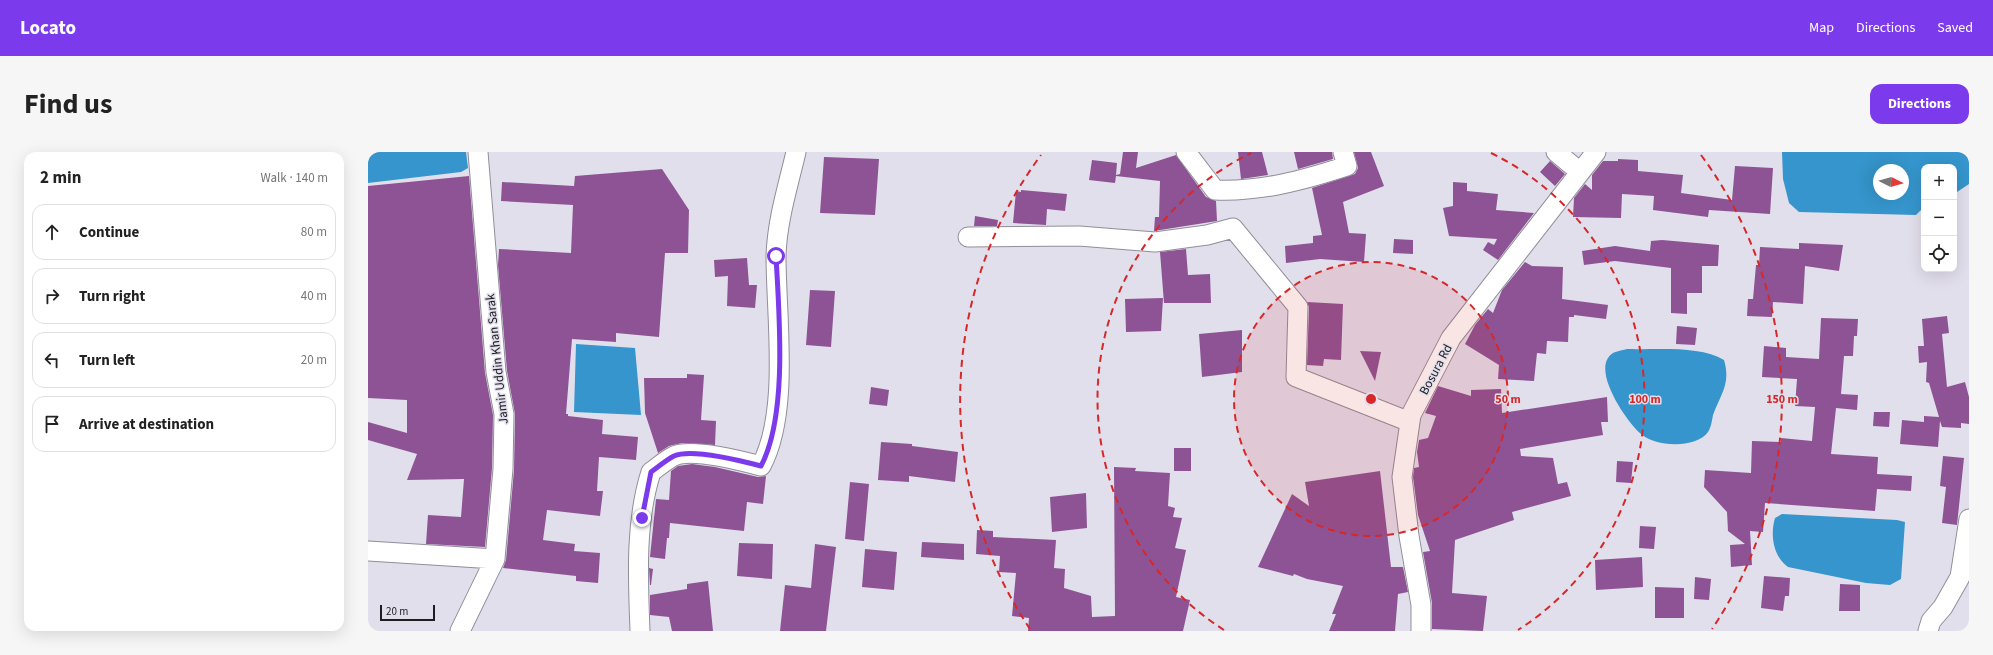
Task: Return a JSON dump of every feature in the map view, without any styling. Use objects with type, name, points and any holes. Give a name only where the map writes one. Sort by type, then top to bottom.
[{"type":"street","name":"Jamir Uddin Khan Sarak","points":[[460,631],[495,559],[503,469],[504,414],[496,372],[478,152]]},
{"type":"street","points":[[640,631],[638,575],[641,532],[648,482],[651,472],[675,456],[692,454],[734,459],[761,466],[771,444],[775,417],[779,348],[776,256],[778,227],[796,152]]},
{"type":"street","points":[[1186,152],[1215,190],[1230,190],[1260,188],[1304,180],[1347,166],[1343,152]]},
{"type":"street","points":[[1556,152],[1580,172]]},
{"type":"street","name":"Bosura Rd","points":[[1421,631],[1421,605],[1409,536],[1402,477],[1411,415],[1451,338],[1596,152]]},
{"type":"street","points":[[968,237],[1079,236],[1155,242],[1207,236],[1234,228],[1298,307],[1296,377],[1410,422]]},
{"type":"street","points":[[1928,631],[1931,621],[1943,607],[1960,577],[1969,519]]},
{"type":"street","points":[[368,551],[495,559]]},
{"type":"water","points":[[368,152],[466,152],[468,168],[461,172],[368,183]]},
{"type":"water","points":[[1782,152],[1969,152],[1969,184],[1957,192],[1957,164],[1921,164],[1921,210],[1916,215],[1799,212],[1789,203],[1783,179]]},
{"type":"water","points":[[576,344],[635,348],[641,415],[574,412]]},
{"type":"water","points":[[1627,349],[1690,350],[1714,355],[1724,360],[1726,368],[1726,382],[1713,415],[1709,430],[1702,438],[1685,444],[1665,444],[1647,438],[1635,428],[1614,398],[1606,376],[1605,366],[1608,358],[1616,352]]},
{"type":"water","points":[[1782,514],[1897,520],[1905,522],[1901,579],[1890,585],[1866,583],[1788,567],[1779,557],[1773,538],[1775,518]]},
{"type":"building","points":[[1123,152],[1138,152],[1136,168],[1176,155],[1206,197],[1216,201],[1217,221],[1154,231],[1155,217],[1159,217],[1160,181],[1116,176],[1115,183],[1089,180],[1092,160],[1117,163],[1116,175],[1120,174]]},
{"type":"building","points":[[1238,152],[1262,152],[1268,175],[1241,179]]},
{"type":"building","points":[[1294,152],[1332,152],[1333,159],[1298,169]]},
{"type":"building","points":[[1354,152],[1371,152],[1384,186],[1343,202],[1349,233],[1366,234],[1364,262],[1320,259],[1286,263],[1285,246],[1313,243],[1313,236],[1322,235],[1312,188],[1355,174],[1358,168]]},
{"type":"building","points":[[824,157],[879,159],[875,215],[820,213]]},
{"type":"building","points":[[1618,159],[1638,160],[1638,171],[1683,175],[1681,193],[1732,200],[1735,166],[1773,168],[1770,214],[1709,210],[1708,217],[1653,210],[1654,196],[1622,194],[1621,218],[1573,217],[1574,198],[1585,184],[1592,190],[1592,175],[1603,161],[1618,161]]},
{"type":"building","points":[[1550,161],[1565,174],[1555,186],[1540,172]]},
{"type":"building","points":[[662,169],[689,210],[688,253],[665,253],[659,337],[616,333],[616,342],[572,339],[566,414],[568,414],[568,416],[603,420],[602,434],[638,437],[636,460],[599,457],[597,491],[603,491],[600,516],[547,510],[543,540],[575,544],[574,551],[600,553],[598,583],[576,581],[576,576],[503,568],[506,560],[514,470],[515,414],[507,371],[498,265],[499,249],[571,253],[573,205],[501,201],[502,182],[574,186],[575,176]]},
{"type":"building","points":[[469,176],[485,373],[493,415],[492,468],[485,547],[426,544],[428,515],[461,517],[464,479],[407,480],[417,454],[368,440],[368,422],[407,433],[407,400],[368,398],[368,186]]},
{"type":"building","points":[[1453,182],[1467,183],[1467,191],[1498,194],[1496,210],[1534,213],[1498,260],[1483,250],[1488,242],[1494,245],[1497,239],[1449,236],[1443,208],[1453,206]]},
{"type":"building","points":[[1021,190],[1067,194],[1065,211],[1047,209],[1046,225],[1013,223],[1016,191],[1021,192]]},
{"type":"building","points":[[975,216],[998,220],[997,226],[974,226]]},
{"type":"building","points":[[1394,239],[1413,240],[1413,254],[1393,253]]},
{"type":"building","points":[[1662,240],[1719,245],[1718,266],[1702,266],[1702,293],[1687,293],[1687,314],[1671,313],[1671,268],[1615,261],[1584,265],[1582,251],[1615,246],[1650,251],[1651,241]]},
{"type":"building","points":[[1799,243],[1843,245],[1839,271],[1805,266],[1803,304],[1773,302],[1772,317],[1747,316],[1748,299],[1753,299],[1756,265],[1759,265],[1760,247],[1799,249]]},
{"type":"building","points":[[1186,249],[1188,275],[1210,274],[1211,303],[1164,303],[1160,252]]},
{"type":"building","points":[[747,258],[749,285],[757,285],[755,308],[727,306],[728,276],[715,277],[714,260]]},
{"type":"building","points":[[1525,262],[1532,266],[1563,267],[1562,299],[1608,305],[1606,319],[1574,315],[1574,317],[1569,317],[1568,342],[1547,341],[1546,354],[1537,353],[1534,381],[1498,379],[1499,365],[1465,344],[1475,325],[1488,309],[1493,313],[1502,290]]},
{"type":"building","points":[[810,290],[835,291],[831,347],[806,345]]},
{"type":"building","points":[[1163,298],[1161,331],[1126,332],[1125,299]]},
{"type":"building","points":[[1307,302],[1343,304],[1341,360],[1324,359],[1323,366],[1307,365],[1309,307]]},
{"type":"building","points":[[1947,316],[1949,333],[1942,334],[1947,387],[1965,382],[1969,397],[1969,424],[1961,423],[1961,428],[1942,427],[1940,421],[1938,447],[1900,444],[1902,420],[1924,422],[1924,416],[1939,417],[1929,383],[1926,382],[1927,362],[1919,363],[1918,346],[1924,346],[1922,319]]},
{"type":"building","points":[[1821,318],[1858,319],[1857,336],[1854,336],[1853,356],[1844,356],[1841,394],[1858,395],[1857,410],[1836,408],[1831,454],[1878,457],[1877,474],[1912,476],[1911,491],[1877,489],[1875,511],[1765,503],[1763,532],[1750,531],[1752,565],[1731,567],[1730,545],[1745,544],[1728,531],[1727,512],[1704,487],[1705,470],[1751,473],[1752,441],[1781,442],[1781,438],[1812,441],[1815,407],[1795,406],[1797,379],[1762,377],[1764,346],[1786,348],[1786,357],[1819,359]]},
{"type":"building","points":[[1677,326],[1697,328],[1695,345],[1676,344]]},
{"type":"building","points":[[1242,330],[1242,372],[1202,377],[1199,334]]},
{"type":"building","points":[[1360,351],[1381,352],[1375,381]]},
{"type":"building","points":[[687,374],[704,375],[701,420],[716,421],[715,445],[682,443],[669,446],[658,453],[645,413],[644,378],[687,378]]},
{"type":"building","points":[[1438,386],[1471,396],[1471,390],[1501,389],[1502,413],[1607,397],[1608,422],[1601,422],[1603,435],[1520,449],[1521,456],[1553,458],[1558,484],[1567,482],[1571,496],[1512,512],[1514,520],[1455,540],[1452,593],[1487,596],[1483,631],[1432,629],[1432,603],[1423,552],[1430,551],[1418,515],[1413,477],[1414,468],[1419,467],[1417,452],[1419,440],[1428,438],[1436,416],[1425,413]]},
{"type":"building","points":[[871,387],[889,390],[887,406],[869,404]]},
{"type":"building","points":[[1874,412],[1890,412],[1889,427],[1873,426]]},
{"type":"building","points":[[881,442],[912,444],[912,446],[958,452],[955,482],[909,476],[909,482],[878,480]]},
{"type":"building","points":[[1174,448],[1191,448],[1191,471],[1174,471]]},
{"type":"building","points":[[1943,456],[1964,458],[1957,525],[1942,523],[1946,487],[1940,486]]},
{"type":"building","points":[[1617,461],[1633,462],[1631,483],[1616,482]]},
{"type":"building","points":[[692,464],[715,467],[758,477],[766,476],[763,504],[747,502],[744,531],[670,523],[665,559],[650,557],[656,499],[669,500],[671,471],[678,466]]},
{"type":"building","points":[[1114,467],[1136,468],[1135,471],[1170,473],[1168,506],[1175,508],[1173,517],[1182,518],[1175,548],[1186,550],[1176,597],[1190,600],[1183,631],[1028,631],[1029,618],[1012,616],[1016,573],[999,572],[1000,556],[976,554],[977,530],[993,531],[993,537],[1056,540],[1054,568],[1065,569],[1064,588],[1091,596],[1092,617],[1115,616]]},
{"type":"building","points":[[1380,471],[1391,567],[1403,567],[1408,592],[1398,594],[1395,631],[1329,631],[1336,614],[1332,614],[1343,586],[1258,567],[1292,494],[1309,506],[1305,482]]},
{"type":"building","points":[[850,482],[869,484],[864,541],[845,539]]},
{"type":"building","points":[[1086,493],[1087,528],[1052,532],[1050,497]]},
{"type":"building","points":[[1640,526],[1656,527],[1654,549],[1639,548]]},
{"type":"building","points":[[922,542],[964,544],[964,560],[921,557]]},
{"type":"building","points":[[739,543],[773,544],[772,579],[737,576]]},
{"type":"building","points":[[815,544],[836,547],[826,631],[780,631],[785,585],[811,588]]},
{"type":"building","points":[[865,549],[897,552],[894,590],[862,587]]},
{"type":"building","points":[[1642,557],[1643,587],[1596,590],[1595,560]]},
{"type":"building","points":[[649,568],[653,569],[651,585],[650,585]]},
{"type":"building","points":[[1764,576],[1790,578],[1789,596],[1785,596],[1783,611],[1761,608]]},
{"type":"building","points":[[1695,577],[1711,579],[1709,600],[1694,599]]},
{"type":"building","points":[[708,581],[713,631],[672,631],[669,617],[650,615],[650,595],[687,589],[687,584]]},
{"type":"building","points":[[1840,584],[1860,585],[1860,611],[1839,611]]},
{"type":"building","points":[[1655,587],[1684,588],[1684,618],[1655,618]]},
{"type":"route","points":[[642,518],[651,472],[675,456],[692,454],[714,456],[734,459],[761,466],[766,457],[771,444],[777,394],[779,302],[776,256]]}]
